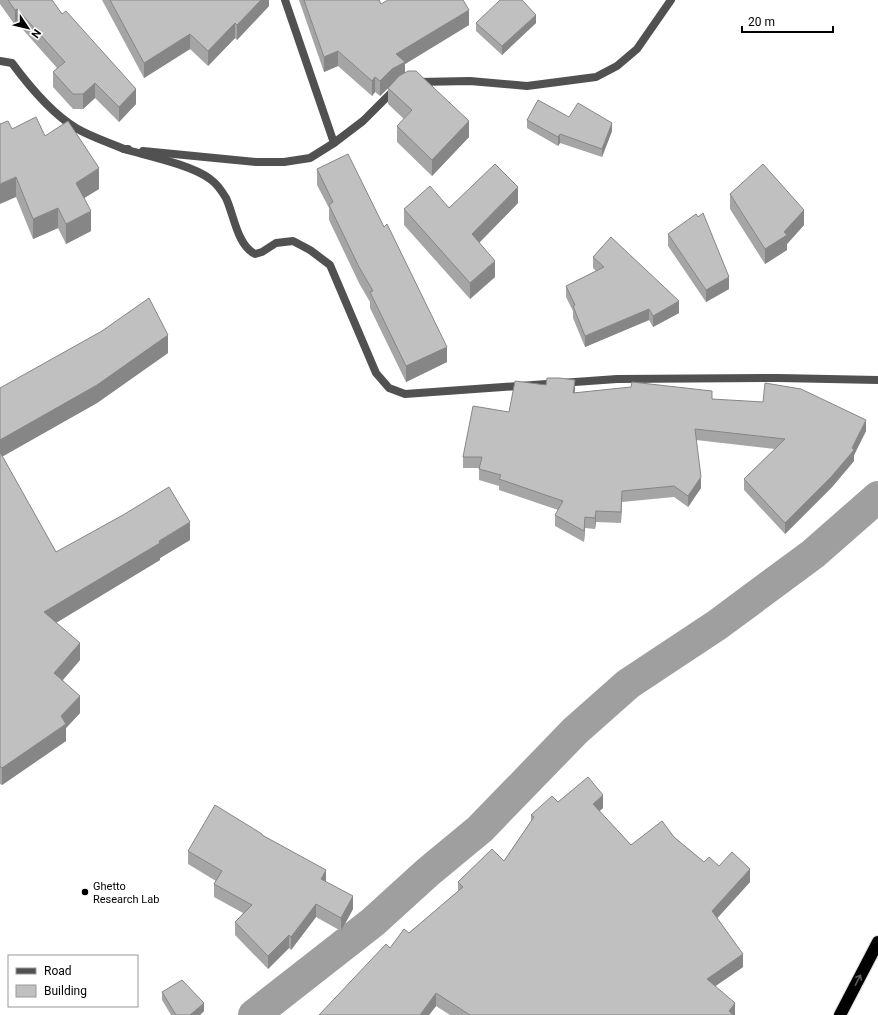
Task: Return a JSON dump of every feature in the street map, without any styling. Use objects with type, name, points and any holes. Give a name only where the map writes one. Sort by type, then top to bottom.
[{"type":"highway","points":[[840,1015],[878,942]]},
{"type":"street","points":[[286,0],[334,143]]},
{"type":"street","points":[[124,149],[256,162],[284,162],[310,158],[334,143],[363,121],[396,88],[404,83],[470,81],[527,86],[596,77],[617,66],[637,49],[671,0]]},
{"type":"street","points":[[0,61],[12,63],[27,84],[60,117],[77,128],[124,149],[193,169],[211,180],[225,198],[234,225],[248,251],[255,254],[262,252],[276,243],[293,241],[310,250],[330,265],[376,373],[389,388],[405,394],[617,379],[779,378],[878,380]]},
{"type":"building","points":[[8,0],[52,0],[62,14],[66,11],[136,89],[119,107],[95,83],[83,94],[73,94],[53,72],[65,62],[17,9],[15,10]]},
{"type":"building","points":[[110,0],[261,0],[237,25],[235,23],[208,51],[190,34],[144,63]]},
{"type":"building","points":[[304,0],[379,0],[381,4],[388,0],[463,0],[469,10],[396,54],[405,62],[392,69],[380,81],[375,77],[372,81],[338,51],[324,57]]},
{"type":"building","points":[[500,0],[522,0],[536,15],[502,46],[476,23]]},
{"type":"building","points":[[408,71],[416,71],[469,121],[432,160],[397,126],[412,110],[388,88],[399,76]]},
{"type":"building","points":[[538,100],[569,117],[578,103],[612,123],[602,149],[560,134],[558,137],[527,120]]},
{"type":"building","points":[[36,117],[45,136],[68,121],[99,168],[76,183],[91,211],[66,224],[58,208],[33,219],[16,177],[0,184],[0,124],[8,121],[12,129]]},
{"type":"building","points":[[348,154],[384,227],[387,224],[447,347],[406,366],[370,292],[373,291],[359,267],[329,205],[333,202],[317,169]]},
{"type":"building","points":[[495,164],[518,187],[472,234],[495,261],[470,283],[404,209],[430,186],[449,208]]},
{"type":"building","points":[[763,164],[804,210],[784,232],[787,235],[765,249],[730,194]]},
{"type":"building","points":[[703,213],[729,277],[706,290],[668,234],[696,214],[698,217]]},
{"type":"building","points":[[611,237],[679,301],[653,316],[649,309],[585,336],[573,306],[575,305],[566,286],[604,267],[593,257]]},
{"type":"building","points":[[149,298],[168,335],[97,385],[0,440],[0,388],[102,331]]},
{"type":"building","points":[[547,378],[575,380],[573,393],[631,387],[632,382],[712,391],[712,399],[763,402],[765,383],[801,389],[866,420],[852,448],[854,450],[832,476],[785,523],[744,479],[785,439],[695,429],[701,477],[688,496],[674,486],[622,491],[621,512],[596,511],[595,518],[585,517],[584,531],[555,515],[563,501],[499,479],[501,475],[479,469],[482,457],[463,457],[473,406],[509,412],[515,381],[546,385]]},
{"type":"building","points":[[0,452],[56,552],[123,515],[169,487],[190,522],[159,541],[160,543],[44,612],[80,643],[54,673],[80,696],[61,716],[66,724],[2,768],[0,766]]},
{"type":"building","points":[[588,777],[603,795],[593,804],[631,845],[662,821],[674,837],[704,862],[709,857],[719,866],[732,852],[750,869],[712,911],[743,954],[707,979],[735,1003],[729,1011],[733,1015],[470,1015],[436,993],[420,1015],[319,1015],[386,944],[390,948],[404,929],[409,933],[463,887],[458,882],[492,849],[504,861],[534,817],[531,815],[552,796],[558,802]]},
{"type":"building","points":[[215,805],[262,835],[326,870],[321,879],[353,896],[341,918],[316,904],[291,937],[289,935],[268,956],[235,922],[252,905],[214,884],[222,871],[188,851]]},
{"type":"building","points":[[182,980],[204,1003],[190,1015],[176,1015],[162,992]]},
{"type":"waterway","points":[[254,1015],[373,922],[428,872],[480,829],[575,731],[628,684],[717,625],[813,554],[878,497]]},
{"type":"place","name":"Ghetto Research Lab","points":[[85,892]]}]
